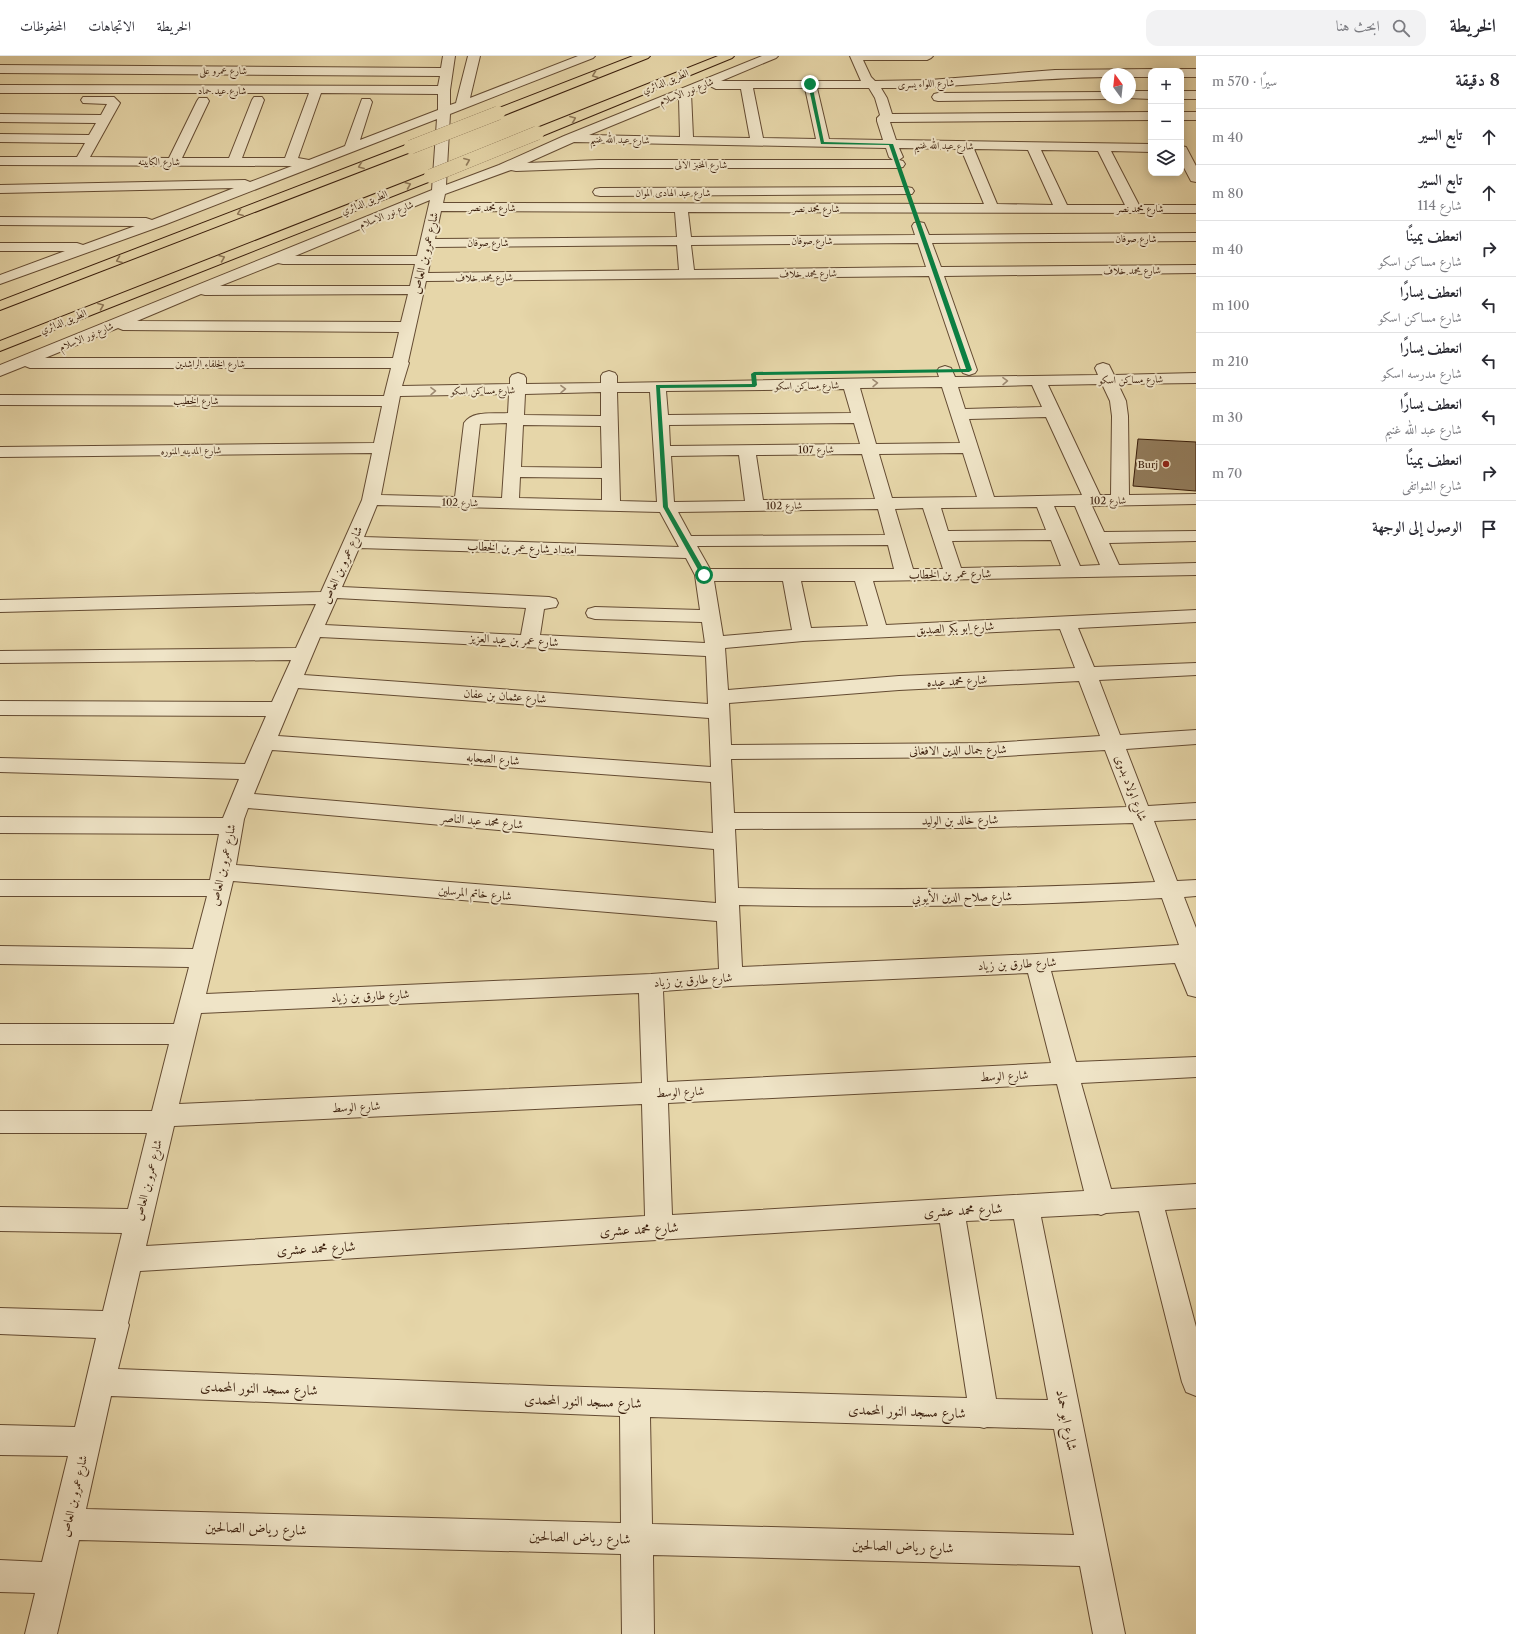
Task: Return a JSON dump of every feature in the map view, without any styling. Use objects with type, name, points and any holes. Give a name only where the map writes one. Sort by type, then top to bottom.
[{"type":"highway","points":[[0,306],[644,56]]},
{"type":"highway","name":"الطريق الدائري","points":[[0,346],[435,192],[537,133],[728,56]]},
{"type":"street","points":[[449,56],[444,90],[453,108]]},
{"type":"street","points":[[453,108],[474,56]]},
{"type":"street","points":[[0,280],[159,222],[262,179],[317,162],[589,56]]},
{"type":"street","name":"شارع نور الاسلام","points":[[0,371],[435,192],[504,168],[569,139],[772,56]]},
{"type":"street","points":[[927,56],[856,56],[866,79],[873,84],[880,98],[886,115],[883,118],[891,144],[969,370]]},
{"type":"street","name":"شارع عمرو على","points":[[0,69],[446,72]]},
{"type":"street","name":"شارع اللواء يسرى","points":[[701,85],[942,84],[1055,74],[1148,73]]},
{"type":"street","points":[[1184,73],[1196,73]]},
{"type":"street","points":[[746,84],[757,142]]},
{"type":"street","points":[[810,84],[823,143]]},
{"type":"street","name":"شارع عيد حماد","points":[[0,89],[444,90]]},
{"type":"street","points":[[290,162],[316,90]]},
{"type":"street","points":[[685,92],[687,140]]},
{"type":"street","points":[[1136,95],[1148,95]]},
{"type":"street","points":[[1184,95],[1196,95]]},
{"type":"street","points":[[927,97],[1100,96]]},
{"type":"street","points":[[880,98],[896,97]]},
{"type":"street","points":[[0,100],[113,101],[105,119],[81,161]]},
{"type":"street","points":[[234,161],[258,100]]},
{"type":"street","points":[[174,161],[203,101]]},
{"type":"street","points":[[350,148],[366,102]]},
{"type":"street","name":"شارع عمرو بن العاص","points":[[41,1634],[138,1221],[221,880],[231,826],[240,800],[291,681],[371,500],[422,268],[435,192],[453,108]]},
{"type":"street","points":[[883,118],[1148,116]]},
{"type":"street","points":[[1184,116],[1196,116]]},
{"type":"street","points":[[1001,117],[1013,146]]},
{"type":"street","points":[[1051,117],[1064,147]]},
{"type":"street","points":[[0,118],[105,119]]},
{"type":"street","points":[[950,118],[992,208]]},
{"type":"street","points":[[0,138],[93,138]]},
{"type":"street","name":"شارع عبد الله غنيم","points":[[569,139],[1148,148]]},
{"type":"street","points":[[1033,147],[1062,208]]},
{"type":"street","points":[[1103,148],[1134,208]]},
{"type":"street","points":[[1184,150],[1196,150]]},
{"type":"street","points":[[1184,156],[1196,178]]},
{"type":"street","points":[[0,176],[5,161]]},
{"type":"street","name":"شارع الكابينه","points":[[5,161],[317,162]]},
{"type":"street","points":[[100,178],[108,161]]},
{"type":"street","points":[[152,177],[160,161]]},
{"type":"street","points":[[206,179],[213,161]]},
{"type":"street","points":[[262,179],[271,161]]},
{"type":"street","points":[[599,164],[601,207]]},
{"type":"street","name":"شارع المخبز الالى","points":[[504,168],[599,164],[898,164]]},
{"type":"street","points":[[744,164],[748,192]]},
{"type":"street","points":[[0,189],[262,179]]},
{"type":"street","name":"شارع عبد الهادى الموان","points":[[585,192],[907,191]]},
{"type":"street","points":[[435,192],[477,192]]},
{"type":"street","name":"شارع محمد نصر","points":[[435,192],[601,207],[1196,208]]},
{"type":"street","points":[[681,207],[687,275]]},
{"type":"street","points":[[0,221],[159,222]]},
{"type":"street","points":[[7,247],[28,221]]},
{"type":"street","name":"شارع صوفان","points":[[422,268],[684,241],[1196,238]]},
{"type":"street","points":[[7,247],[93,246]]},
{"type":"street","points":[[271,260],[422,268]]},
{"type":"street","points":[[194,291],[422,268]]},
{"type":"street","name":"شارع محمد خلاف","points":[[422,268],[687,275],[1196,269]]},
{"type":"street","points":[[112,325],[409,327]]},
{"type":"street","name":"شارع الخلفاء الراشدين","points":[[20,363],[396,384]]},
{"type":"street","name":"شارع مساكن اسكو","points":[[396,384],[517,384],[946,376],[1038,381],[1196,366]]},
{"type":"street","name":"شارع مساكن اسكو","points":[[609,382],[658,386],[754,380],[851,384],[946,376],[969,370],[1196,378]]},
{"type":"street","points":[[1106,374],[1118,401],[1120,416],[1120,500]]},
{"type":"street","points":[[946,376],[988,502]]},
{"type":"street","points":[[1038,381],[1087,500],[1098,538],[1112,571]]},
{"type":"street","points":[[609,382],[610,506]]},
{"type":"street","name":"شارع الخطيب","points":[[0,400],[396,384]]},
{"type":"street","points":[[510,503],[517,384]]},
{"type":"street","points":[[851,384],[905,575]]},
{"type":"street","points":[[658,386],[666,507],[704,575],[715,647],[731,977]]},
{"type":"street","points":[[959,414],[1052,412]]},
{"type":"street","points":[[463,502],[472,424],[475,420],[479,418],[610,421]]},
{"type":"street","points":[[660,420],[861,418]]},
{"type":"street","name":"شارع المدينه المنوره","points":[[0,452],[382,448]]},
{"type":"street","name":"شارع 107","points":[[662,451],[970,448]]},
{"type":"street","points":[[746,450],[755,506]]},
{"type":"street","points":[[512,472],[610,473]]},
{"type":"street","name":"شارع 102","points":[[371,500],[666,507],[1196,499]]},
{"type":"street","points":[[1043,501],[1073,572]]},
{"type":"street","points":[[930,503],[954,574]]},
{"type":"street","points":[[942,536],[1057,535]]},
{"type":"street","points":[[1098,538],[1196,536]]},
{"type":"street","name":"امتداد شارع عمر بن الخطاب","points":[[352,542],[688,547],[895,540]]},
{"type":"street","name":"شارع عمر بن الخطاب","points":[[704,575],[905,575],[1196,569]]},
{"type":"street","points":[[862,574],[879,632]]},
{"type":"street","points":[[791,576],[803,635]]},
{"type":"street","points":[[0,606],[329,595],[542,602],[529,641]]},
{"type":"street","points":[[595,613],[710,616]]},
{"type":"street","name":"شارع ابو بكر الصديق","points":[[715,647],[803,635],[1196,616]]},
{"type":"street","name":"شارع اولاد بدوى","points":[[1067,623],[1170,890],[1191,953],[1196,988]]},
{"type":"street","name":"شارع عمر بن عبد العزيز","points":[[313,631],[529,641],[715,647]]},
{"type":"street","points":[[0,657],[303,654]]},
{"type":"street","name":"شارع محمد عبده","points":[[718,704],[900,683],[1196,669]]},
{"type":"street","name":"شارع عثمان بن عفان","points":[[291,681],[718,704]]},
{"type":"street","points":[[0,708],[279,709]]},
{"type":"street","name":"شارع جمال الدين الافغانى","points":[[720,752],[989,750],[1196,737]]},
{"type":"street","name":"شارع الصحابه","points":[[265,742],[722,775]]},
{"type":"street","points":[[0,765],[252,772]]},
{"type":"street","name":"شارع محمد عبد الناصر","points":[[240,800],[724,831]]},
{"type":"street","name":"شارع خالد بن الوليد","points":[[724,831],[861,822],[986,820],[1196,811]]},
{"type":"street","points":[[0,825],[231,826]]},
{"type":"street","name":"شارع خاتم المرسلين","points":[[0,888],[221,880],[728,905]]},
{"type":"street","name":"شارع صلاح الدين الأيوبي","points":[[728,905],[847,899],[1082,894],[1196,888]]},
{"type":"street","name":"شارع طارق بن زياد","points":[[191,1004],[651,983],[731,977],[1037,963],[1191,953]]},
{"type":"street","points":[[0,954],[202,958]]},
{"type":"street","points":[[1037,963],[1101,1202]]},
{"type":"street","points":[[651,983],[659,1228]]},
{"type":"street","points":[[0,1034],[184,1034]]},
{"type":"street","name":"شارع الوسط","points":[[0,1122],[163,1119],[655,1093],[1196,1067]]},
{"type":"street","name":"شارع محمد عشرى","points":[[130,1259],[1196,1196]]},
{"type":"street","points":[[1149,1199],[1196,1382]]},
{"type":"street","name":"شارع ابو حماد","points":[[1025,1206],[1109,1634]]},
{"type":"street","points":[[951,1210],[984,1414]]},
{"type":"street","points":[[0,1219],[138,1221]]},
{"type":"street","points":[[0,1321],[115,1324]]},
{"type":"street","name":"شارع مسجد النور المحمدى","points":[[101,1382],[635,1403],[984,1414],[1066,1415]]},
{"type":"street","points":[[635,1403],[638,1634]]},
{"type":"street","points":[[0,1440],[86,1442]]},
{"type":"street","name":"شارع رياض الصالحين","points":[[67,1524],[1092,1551]]},
{"type":"street","points":[[0,1576],[54,1578]]},
{"type":"building","name":"Burj","points":[[1138,439],[1196,442],[1196,491],[1133,486]]},
{"type":"place","name":"Burj","points":[[1166,464]]},
{"type":"route","points":[[704,575],[666,507],[658,386],[755,385],[754,374],[969,370],[891,144],[823,143],[810,84]]}]
